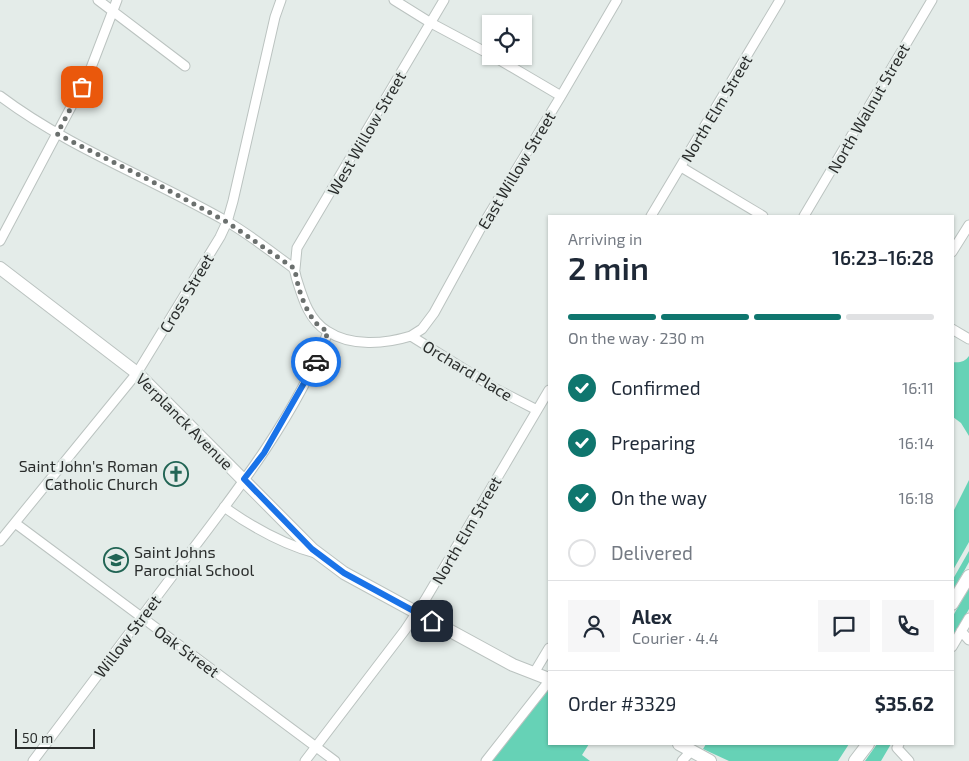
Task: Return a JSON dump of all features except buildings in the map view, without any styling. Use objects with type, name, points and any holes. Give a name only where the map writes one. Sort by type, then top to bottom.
[{"type":"street","points":[[98,0],[185,66]]},
{"type":"street","points":[[0,241],[89,73],[117,0]]},
{"type":"street","name":"Cross Street","points":[[0,541],[137,373],[220,237],[233,201],[273,26],[281,0]]},
{"type":"street","points":[[394,0],[482,50]]},
{"type":"street","name":"West Willow Street","points":[[295,269],[297,248],[444,0]]},
{"type":"street","name":"East Willow Street","points":[[411,336],[422,329],[434,313],[479,231],[617,0]]},
{"type":"street","name":"North Elm Street","points":[[652,215],[780,0]]},
{"type":"street","name":"North Walnut Street","points":[[805,215],[932,0]]},
{"type":"street","points":[[508,65],[561,96]]},
{"type":"street","points":[[0,96],[57,134],[157,184],[227,222],[295,269]]},
{"type":"street","points":[[681,167],[762,215]]},
{"type":"street","points":[[954,249],[969,224]]},
{"type":"street","name":"Verplanck Avenue","points":[[0,268],[137,373],[312,549],[344,573],[416,613],[512,665],[548,680]]},
{"type":"street","name":"Orchard Place","points":[[295,269],[296,278],[308,310],[316,324],[328,332],[352,340],[374,343],[393,342],[411,336],[496,389],[537,410]]},
{"type":"street","points":[[954,330],[969,339]]},
{"type":"street","name":"Willow Street","points":[[33,761],[264,453],[320,354],[328,332]]},
{"type":"street","name":"North Elm Street","points":[[305,761],[416,613],[548,392]]},
{"type":"street","points":[[224,507],[250,525],[296,547],[320,555]]},
{"type":"street","name":"Oak Street","points":[[15,523],[335,761]]},
{"type":"street","points":[[954,601],[969,576]]},
{"type":"street","points":[[954,643],[969,618]]},
{"type":"street","points":[[961,631],[969,640]]},
{"type":"street","points":[[534,673],[548,650]]},
{"type":"street","points":[[486,761],[548,681]]},
{"type":"street","points":[[681,745],[710,761]]},
{"type":"street","points":[[856,761],[867,745]]},
{"type":"street","points":[[898,746],[909,761]]},
{"type":"street","points":[[682,761],[691,751]]},
{"type":"green space","points":[[969,356],[969,436],[961,423],[954,418],[954,362],[966,360]]},
{"type":"green space","points":[[969,480],[969,542],[954,568],[954,510]]},
{"type":"green space","points":[[969,551],[969,562],[954,589],[954,577]]},
{"type":"green space","points":[[969,587],[969,609],[954,635],[954,614]]},
{"type":"green space","points":[[548,682],[548,745],[588,745],[582,755],[590,761],[487,761]]},
{"type":"green space","points":[[705,745],[848,745],[838,761],[729,761],[703,749]]},
{"type":"green space","points":[[876,745],[890,745],[881,761],[865,761]]},
{"type":"way so far","points":[[82,87],[57,134],[157,184],[227,222],[295,269],[296,278],[308,310],[316,324],[328,332],[316,362]]},
{"type":"place","name":"Saint John's Roman Catholic Church","points":[[176,474]]},
{"type":"place","name":"Saint Johns Parochial School","points":[[116,560]]},
{"type":"route","points":[[316,362],[264,453],[244,479],[312,549],[344,573],[432,621]]}]
